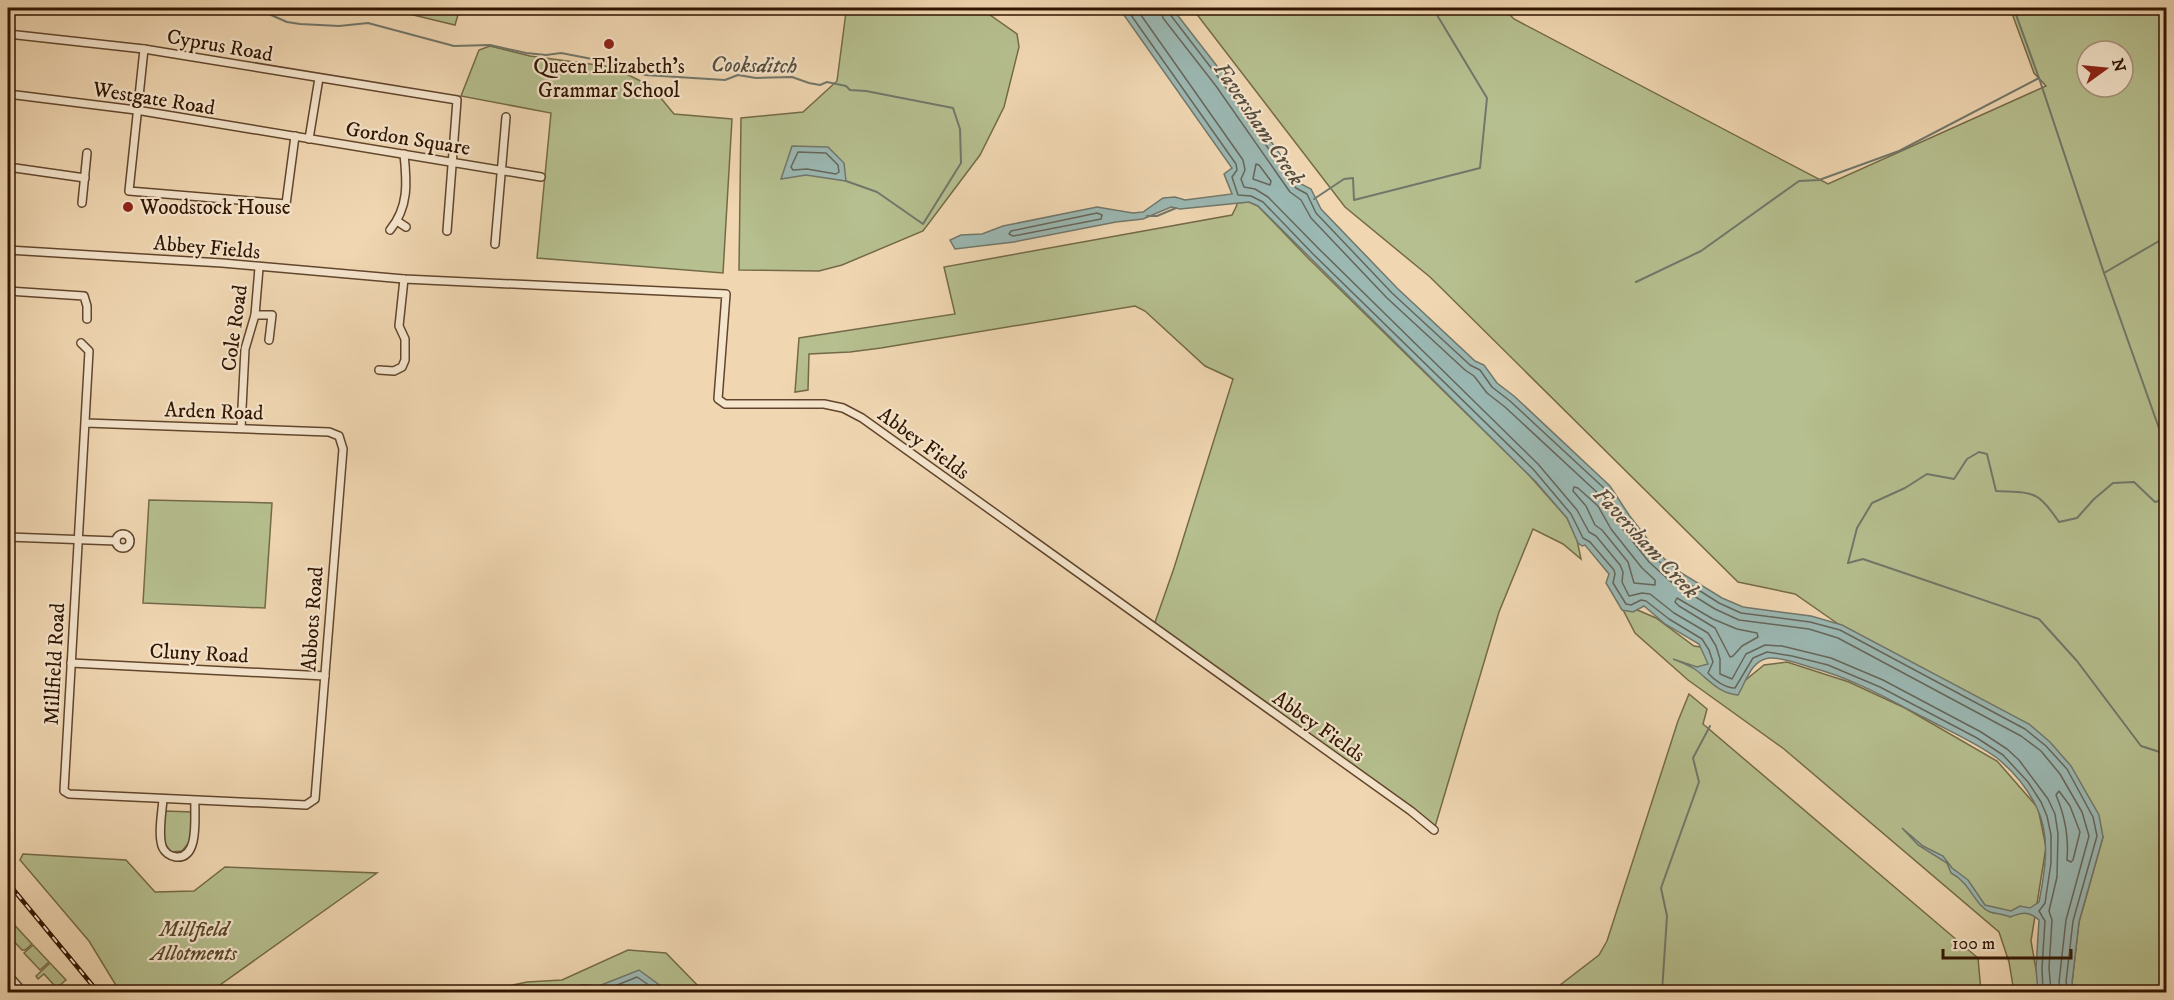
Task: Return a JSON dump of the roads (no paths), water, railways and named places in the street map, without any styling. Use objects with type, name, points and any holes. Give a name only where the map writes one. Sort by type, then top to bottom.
[{"type":"street","name":"Cyprus Road","points":[[8,34],[144,49],[319,78]]},
{"type":"street","points":[[144,49],[129,191],[286,204],[296,136]]},
{"type":"street","points":[[309,139],[319,78],[457,100],[447,231]]},
{"type":"street","name":"Westgate Road","points":[[8,94],[136,110],[296,136]]},
{"type":"street","points":[[495,244],[506,117]]},
{"type":"street","name":"Gordon Square","points":[[296,136],[541,177]]},
{"type":"street","points":[[82,203],[87,153]]},
{"type":"street","points":[[390,230],[397,221],[406,194],[404,154]]},
{"type":"street","points":[[8,167],[84,178]]},
{"type":"street","points":[[397,221],[406,227]]},
{"type":"street","name":"Abbey Fields","points":[[8,250],[103,255],[404,279],[726,294],[718,399],[725,404],[824,404],[843,408],[862,418],[1411,811],[1434,830]]},
{"type":"street","name":"Cole Road","points":[[242,428],[245,349],[255,315],[259,268]]},
{"type":"street","points":[[379,369],[394,370],[402,367],[405,360],[405,339],[399,326],[404,279]]},
{"type":"street","points":[[8,291],[84,296],[87,319]]},
{"type":"street","points":[[255,315],[272,315],[269,340]]},
{"type":"street","name":"Millfield Road","points":[[81,343],[89,351],[64,791],[69,794],[163,799]]},
{"type":"street","name":"Arden Road","points":[[86,423],[329,432],[339,436]]},
{"type":"street","name":"Abbots Road","points":[[195,801],[306,805],[315,799],[343,449],[339,436]]},
{"type":"street","points":[[8,537],[116,541]]},
{"type":"street","name":"Cluny Road","points":[[71,663],[325,676]]},
{"type":"street","points":[[163,799],[195,801],[192,847],[184,855],[177,857],[165,852],[161,844],[163,799]]},
{"type":"street","points":[[8,975],[23,993]]},
{"type":"water","name":"Faversham Creek","points":[[1119,8],[1172,8],[1227,79],[1301,184],[1311,189],[1321,209],[1397,288],[1475,361],[1484,365],[1497,383],[1514,396],[1610,486],[1659,554],[1678,571],[1722,598],[1743,607],[1811,616],[1842,625],[2029,724],[2050,742],[2071,766],[2099,815],[2103,837],[2079,922],[2072,983],[2075,992],[2038,992],[2036,968],[2039,920],[2029,914],[2022,913],[2010,917],[1985,909],[1963,882],[1951,873],[1947,863],[1918,845],[1902,828],[1923,846],[1943,856],[1952,868],[1968,880],[1985,905],[2011,911],[2020,906],[2030,908],[2039,902],[2045,866],[2044,831],[2037,808],[2025,787],[2009,769],[1989,752],[1962,737],[1870,690],[1828,673],[1785,660],[1769,658],[1753,667],[1738,695],[1720,689],[1693,668],[1673,659],[1697,667],[1708,664],[1699,644],[1665,624],[1644,606],[1633,612],[1622,610],[1606,583],[1609,574],[1585,545],[1578,543],[1567,518],[1536,482],[1258,206],[1249,202],[1180,209],[1171,207],[1143,219],[1014,242],[955,249],[950,240],[961,235],[982,234],[1003,226],[1097,207],[1133,213],[1143,212],[1163,198],[1175,197],[1185,200],[1232,194],[1224,174],[1232,168]]},
{"type":"water","points":[[792,146],[828,147],[844,163],[846,181],[806,175],[781,179]]},
{"type":"water","points":[[639,970],[669,992],[569,992],[582,985],[599,986]]},
{"type":"waterway","name":"Cooksditch","points":[[255,8],[287,22],[339,26],[368,23],[454,46],[490,45],[526,53],[546,55],[561,53],[613,63],[645,75],[725,80],[738,75],[756,78],[792,77],[809,83],[820,85],[827,82],[846,86],[850,90],[953,108],[960,129],[961,163],[923,224],[877,192],[846,181]]},
{"type":"waterway","points":[[1314,199],[1344,179],[1353,178],[1354,200],[1480,168],[1487,98],[1434,8]]},
{"type":"waterway","points":[[1636,282],[1701,251],[1799,181],[1819,180],[1899,151],[2039,78],[2014,9],[2016,8]]},
{"type":"waterway","points":[[2039,78],[2104,273]]},
{"type":"waterway","points":[[1147,216],[1157,216],[1176,208]]},
{"type":"waterway","points":[[2166,237],[2104,273],[2166,448]]},
{"type":"waterway","points":[[1848,563],[1857,528],[1872,503],[1905,488],[1927,474],[1954,479],[1967,459],[1979,452],[1987,454],[1996,491],[2033,495],[2045,504],[2059,522],[2077,518],[2113,483],[2134,482],[2155,502],[2166,499]]},
{"type":"waterway","points":[[1848,563],[1863,559],[2039,619],[2077,661],[2141,746],[2166,754]]},
{"type":"waterway","points":[[1662,992],[1667,916],[1661,888],[1699,782],[1693,758],[1710,726]]},
{"type":"railway","points":[[8,883],[98,992]]},
{"type":"place","name":"Queen Elizabeth's Grammar School","points":[[609,44]]},
{"type":"place","name":"Woodstock House","points":[[128,207]]},
{"type":"park label","name":"Millfield Allotments","points":[[194,941]]}]
